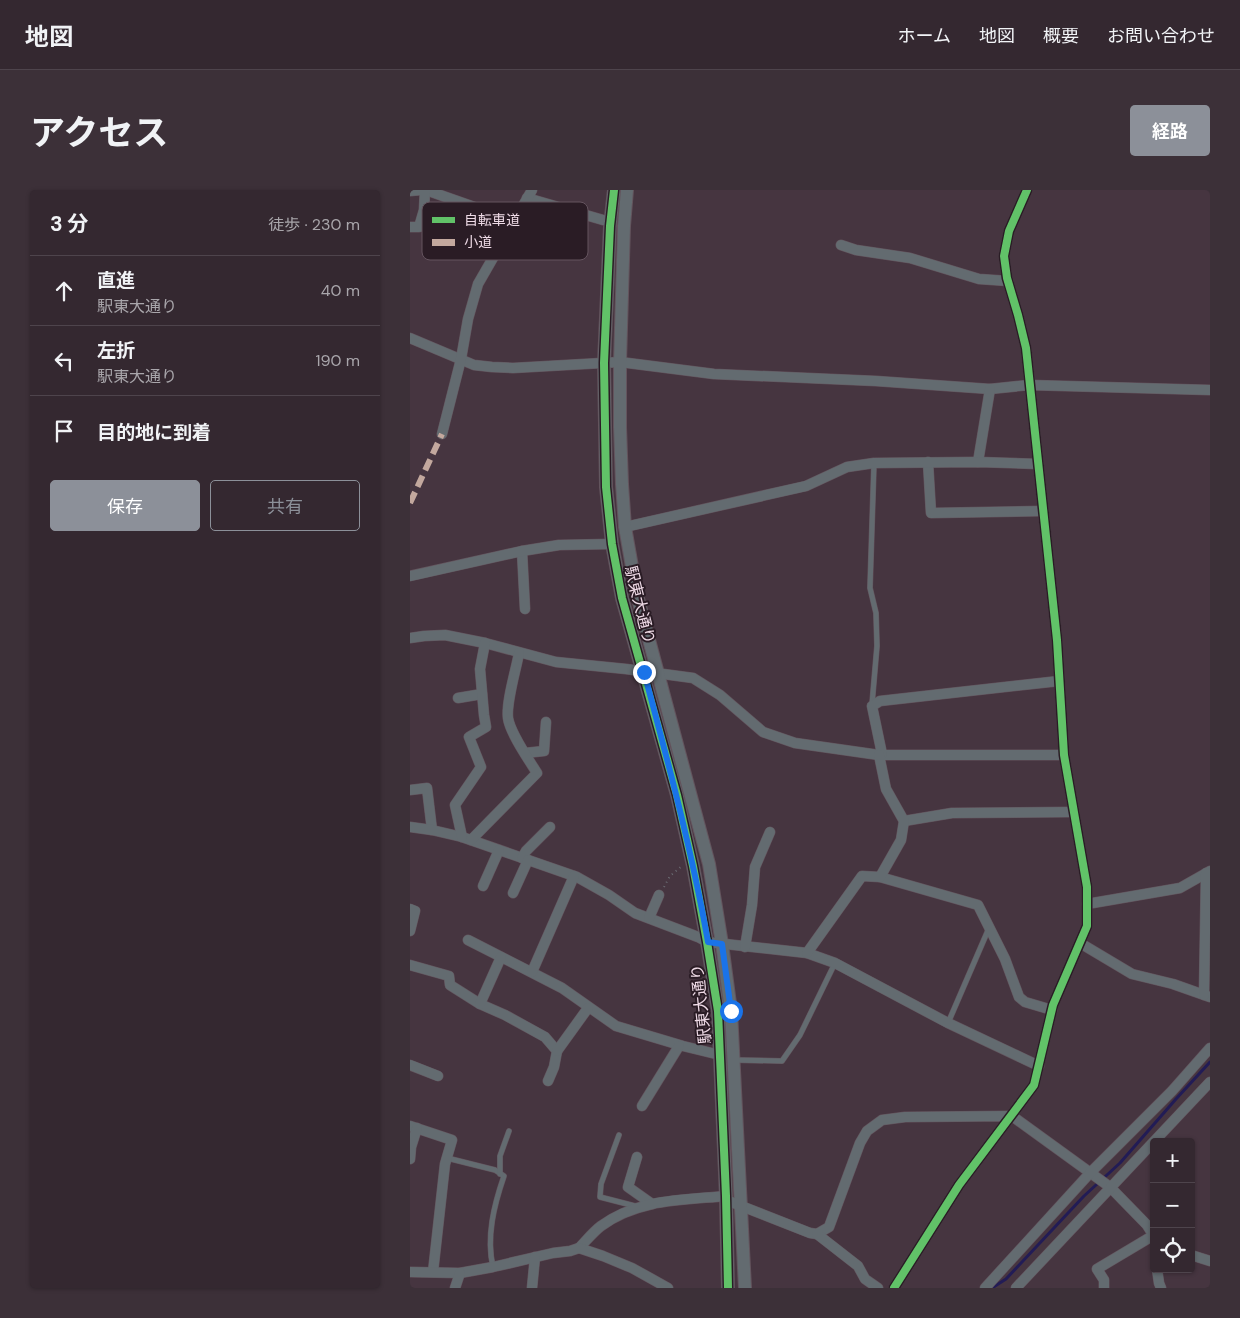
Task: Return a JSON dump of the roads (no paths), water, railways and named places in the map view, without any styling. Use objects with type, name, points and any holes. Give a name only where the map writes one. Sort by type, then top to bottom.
[{"type":"street","points":[[410,191],[424,190],[459,202]]},
{"type":"street","name":"駅東大通り","points":[[614,190],[610,226],[604,363],[606,486],[612,544],[622,598],[677,795],[693,863],[708,942],[718,1012],[728,1288]]},
{"type":"street","name":"駅東大通り","points":[[627,190],[624,226],[620,362],[621,475],[626,527],[637,595],[709,864],[722,944],[731,1011],[745,1288]]},
{"type":"street","points":[[894,1288],[959,1186],[1034,1086],[1052,1010],[1087,926],[1087,886],[1064,755],[1057,640],[1026,348],[1008,281],[1004,256],[1009,231],[1027,190]]},
{"type":"street","points":[[529,194],[552,202]]},
{"type":"street","points":[[588,215],[603,220]]},
{"type":"street","points":[[410,227],[419,228],[422,217]]},
{"type":"street","points":[[841,245],[856,250],[910,258],[979,279],[1008,281]]},
{"type":"street","points":[[442,434],[461,359],[468,319],[478,284],[492,260]]},
{"type":"street","points":[[410,338],[474,365],[513,368],[620,362],[714,374],[876,381],[990,389],[1029,385],[1210,390]]},
{"type":"street","points":[[978,462],[990,389]]},
{"type":"street","points":[[626,527],[806,486],[847,467],[874,463],[928,462],[1038,464]]},
{"type":"street","points":[[928,462],[931,513],[1043,511]]},
{"type":"street","points":[[410,576],[522,551],[559,545],[612,544]]},
{"type":"street","points":[[522,551],[525,609]]},
{"type":"street","points":[[410,638],[445,635],[485,643],[556,662],[693,678],[720,695],[763,732],[795,743],[881,754],[1064,755]]},
{"type":"street","points":[[466,838],[455,805],[481,767],[469,737],[486,727],[480,669],[485,643]]},
{"type":"street","points":[[466,838],[537,773],[513,732],[508,719],[511,691],[519,653]]},
{"type":"street","points":[[880,877],[901,840],[904,821],[886,789],[872,706],[880,701],[1059,681]]},
{"type":"street","points":[[458,698],[482,694]]},
{"type":"street","points":[[525,753],[544,752],[546,722]]},
{"type":"street","points":[[410,790],[427,788],[432,830]]},
{"type":"street","points":[[904,821],[952,813],[1074,812]]},
{"type":"street","points":[[410,827],[466,838],[574,876],[609,895],[635,913],[708,942],[807,953],[835,963],[948,1023],[1039,1066]]},
{"type":"street","points":[[513,893],[526,851],[550,827]]},
{"type":"street","points":[[745,947],[752,906],[755,867],[770,832]]},
{"type":"street","points":[[483,886],[499,850]]},
{"type":"street","points":[[1087,904],[1180,888],[1208,872]]},
{"type":"street","points":[[1080,943],[1132,974],[1173,984],[1207,996],[1208,872]]},
{"type":"street","points":[[532,972],[574,876]]},
{"type":"street","points":[[807,953],[862,876],[880,877],[978,905],[1005,959],[1019,997],[1025,1002],[1052,1010]]},
{"type":"street","points":[[649,918],[659,895]]},
{"type":"street","points":[[410,909],[415,911],[410,931]]},
{"type":"street","points":[[468,940],[562,988],[616,1026],[679,1046],[720,1055]]},
{"type":"street","points":[[480,1004],[501,957]]},
{"type":"street","points":[[410,965],[449,976],[450,985],[480,1004],[546,1037],[557,1051]]},
{"type":"street","points":[[548,1081],[557,1051],[588,1008]]},
{"type":"street","points":[[642,1106],[679,1046]]},
{"type":"street","points":[[985,1288],[1090,1173],[1172,1091],[1210,1048]]},
{"type":"street","points":[[410,1065],[438,1076]]},
{"type":"street","points":[[1016,1288],[1210,1082]]},
{"type":"street","points":[[818,1234],[829,1227],[860,1143],[867,1131],[882,1120],[905,1117],[1012,1116],[1110,1187],[1150,1229]]},
{"type":"street","points":[[410,1159],[413,1127],[452,1140],[445,1164],[433,1272]]},
{"type":"street","points":[[637,1157],[628,1187],[652,1204]]},
{"type":"street","points":[[410,1272],[460,1273],[570,1251],[579,1248],[601,1226],[637,1207],[664,1201],[726,1198],[741,1206],[810,1233],[818,1234],[858,1266],[864,1279],[878,1288]]},
{"type":"street","points":[[1104,1288],[1104,1280],[1098,1269],[1150,1237]]},
{"type":"street","points":[[579,1248],[632,1268],[668,1288]]},
{"type":"street","points":[[1195,1256],[1210,1261]]},
{"type":"street","points":[[532,1288],[535,1257]]},
{"type":"street","points":[[455,1288],[460,1273]]},
{"type":"street","points":[[1158,1273],[1161,1288]]},
{"type":"lane","points":[[872,706],[877,646],[876,613],[870,588],[874,463]]},
{"type":"lane","points":[[948,1023],[990,928]]},
{"type":"lane","points":[[734,1060],[782,1061],[800,1035],[835,963]]},
{"type":"lane","points":[[500,1174],[500,1156],[509,1131]]},
{"type":"lane","points":[[619,1135],[601,1184],[600,1197],[637,1207]]},
{"type":"lane","points":[[447,1158],[495,1170],[504,1176],[490,1236],[490,1256],[494,1267]]},
{"type":"waterway","points":[[992,1288],[1006,1279],[1084,1196],[1120,1163],[1210,1062]]}]
